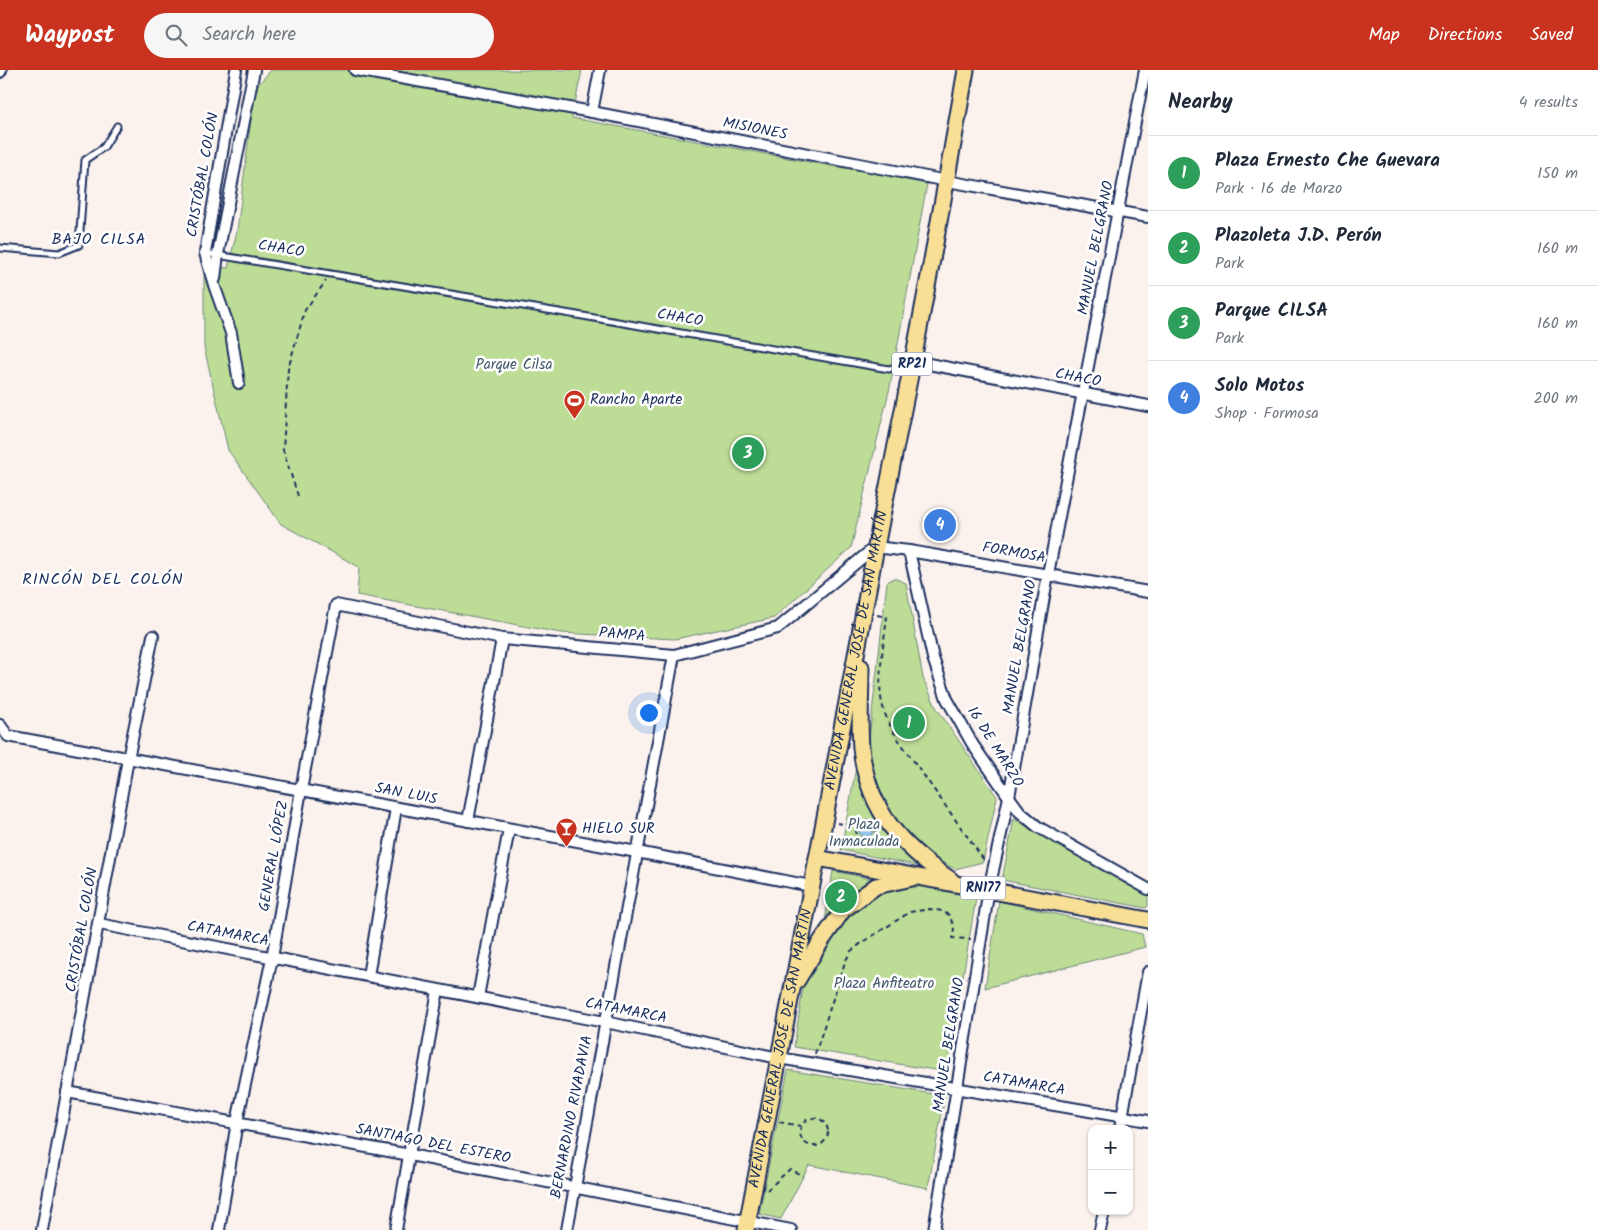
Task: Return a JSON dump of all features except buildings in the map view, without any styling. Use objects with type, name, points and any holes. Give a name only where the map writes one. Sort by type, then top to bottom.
[{"type":"main road","name":"AVENIDA GENERAL JOSÉ DE SAN MARTÍN","points":[[747,1226],[790,992],[818,858],[875,547],[913,361],[966,70]]},
{"type":"main road","points":[[860,634],[861,748],[877,807],[896,834],[922,858],[956,883]]},
{"type":"main road","name":"RN177","points":[[818,858],[1148,920]]},
{"type":"main road","points":[[790,992],[843,910],[876,886],[920,877]]},
{"type":"street","name":"CRISTÓBAL COLÓN","points":[[236,70],[206,253],[214,285],[231,333],[239,383]]},
{"type":"street","name":"CRISTÓBAL COLÓN","points":[[214,285],[218,254],[254,70]]},
{"type":"street","name":"MISIONES","points":[[355,70],[592,112],[947,181],[1148,216]]},
{"type":"street","points":[[592,112],[600,70]]},
{"type":"street","name":"MANUEL BELGRANO","points":[[934,1230],[992,872],[1009,797],[1048,574],[1145,70]]},
{"type":"street","name":"CHACO","points":[[913,361],[1148,406]]},
{"type":"street","name":"FORMOSA","points":[[875,547],[909,551],[1148,592]]},
{"type":"street","name":"PAMPA","points":[[336,605],[502,639],[674,655],[778,628],[875,547]]},
{"type":"street","name":"16 DE MARZO","points":[[909,551],[933,658],[948,699],[973,744],[1009,797],[1020,812],[1038,827],[1148,890]]},
{"type":"street","name":"GENERAL LÓPEZ","points":[[219,1230],[237,1122],[272,958],[336,605]]},
{"type":"street","name":"CRISTÓBAL COLÓN","points":[[42,1230],[128,759],[153,636]]},
{"type":"street","points":[[468,821],[502,639]]},
{"type":"street","name":"BERNARDINO RIVADAVIA","points":[[567,1230],[674,655]]},
{"type":"street","name":"SAN LUIS","points":[[0,725],[8,736],[811,886]]},
{"type":"street","points":[[368,976],[396,808]]},
{"type":"street","points":[[478,997],[509,829]]},
{"type":"street","name":"CATAMARCA","points":[[99,924],[605,1022],[779,1058],[1148,1121]]},
{"type":"street","points":[[1121,1125],[1148,972]]},
{"type":"street","points":[[396,1230],[438,990]]},
{"type":"street","name":"SANTIAGO DEL ESTERO","points":[[67,1092],[237,1122],[574,1187],[747,1226],[791,1230]]},
{"type":"street","points":[[1100,1230],[1103,1215]]},
{"type":"lane","points":[[0,248],[59,253],[79,245],[85,160],[104,147],[117,126]]},
{"type":"lane","name":"CHACO","points":[[206,253],[889,369],[913,361]]},
{"type":"path","points":[[298,496],[283,450],[288,369],[305,310],[332,273]]},
{"type":"path","points":[[864,612],[887,617],[880,684],[882,706],[889,723],[898,739],[992,872]]},
{"type":"path","points":[[825,820],[857,826]]},
{"type":"path","points":[[863,821],[870,821],[875,825],[876,834],[868,840],[862,840],[857,835],[857,826],[863,821]]},
{"type":"path","points":[[812,1063],[844,962],[851,951],[863,942],[910,912],[930,909],[942,911],[949,915],[954,929],[952,938],[981,940]]},
{"type":"path","points":[[817,1118],[827,1127],[828,1137],[822,1144],[817,1146],[808,1145],[804,1143],[800,1134],[801,1126],[808,1120],[817,1118]]},
{"type":"path","points":[[767,1120],[801,1126]]},
{"type":"path","points":[[751,1205],[790,1169],[803,1176]]},
{"type":"green space","name":"Parque Cilsa","points":[[271,70],[582,70],[572,118],[831,166],[899,176],[901,179],[927,184],[890,387],[851,548],[774,618],[675,639],[561,633],[357,595],[359,567],[281,524],[228,450],[204,347],[204,266],[228,268],[237,231],[255,88]]},
{"type":"green space","points":[[894,578],[906,583],[923,678],[936,707],[997,797],[983,862],[955,869],[939,861],[922,849],[903,831],[888,812],[878,788],[872,768],[869,739],[887,582]]},
{"type":"green space","name":"Plaza Inmaculada","points":[[858,756],[863,783],[924,867],[841,850]]},
{"type":"green space","points":[[1014,819],[1148,895],[1148,906],[1146,908],[1002,880]]},
{"type":"green space","points":[[833,871],[883,881],[824,927]]},
{"type":"green space","name":"Plaza Anfiteatro","points":[[876,886],[925,887],[976,898],[947,1072],[794,1047],[806,969],[822,940]]},
{"type":"green space","points":[[999,901],[1142,934],[1145,947],[985,988]]},
{"type":"green space","points":[[788,1070],[945,1096],[928,1188],[809,1165],[781,1219],[759,1214]]},
{"type":"water","points":[[863,823],[869,823],[873,830],[869,837],[863,837],[859,833],[859,827]]},
{"type":"place","name":"Rancho Aparte","points":[[574,419]]},
{"type":"place","name":"Parque CILSA","points":[[748,453]]},
{"type":"place","name":"Solo Motos","points":[[940,525]]},
{"type":"place","name":"Plaza Ernesto Che Guevara","points":[[909,723]]},
{"type":"place","name":"HIELO SUR","points":[[566,848]]},
{"type":"place","name":"Plazoleta J.D. Perón","points":[[841,897]]},
{"type":"district","name":"BAJO CILSA","points":[[99,239]]},
{"type":"district","name":"RINCÓN DEL COLÓN","points":[[103,579]]}]
